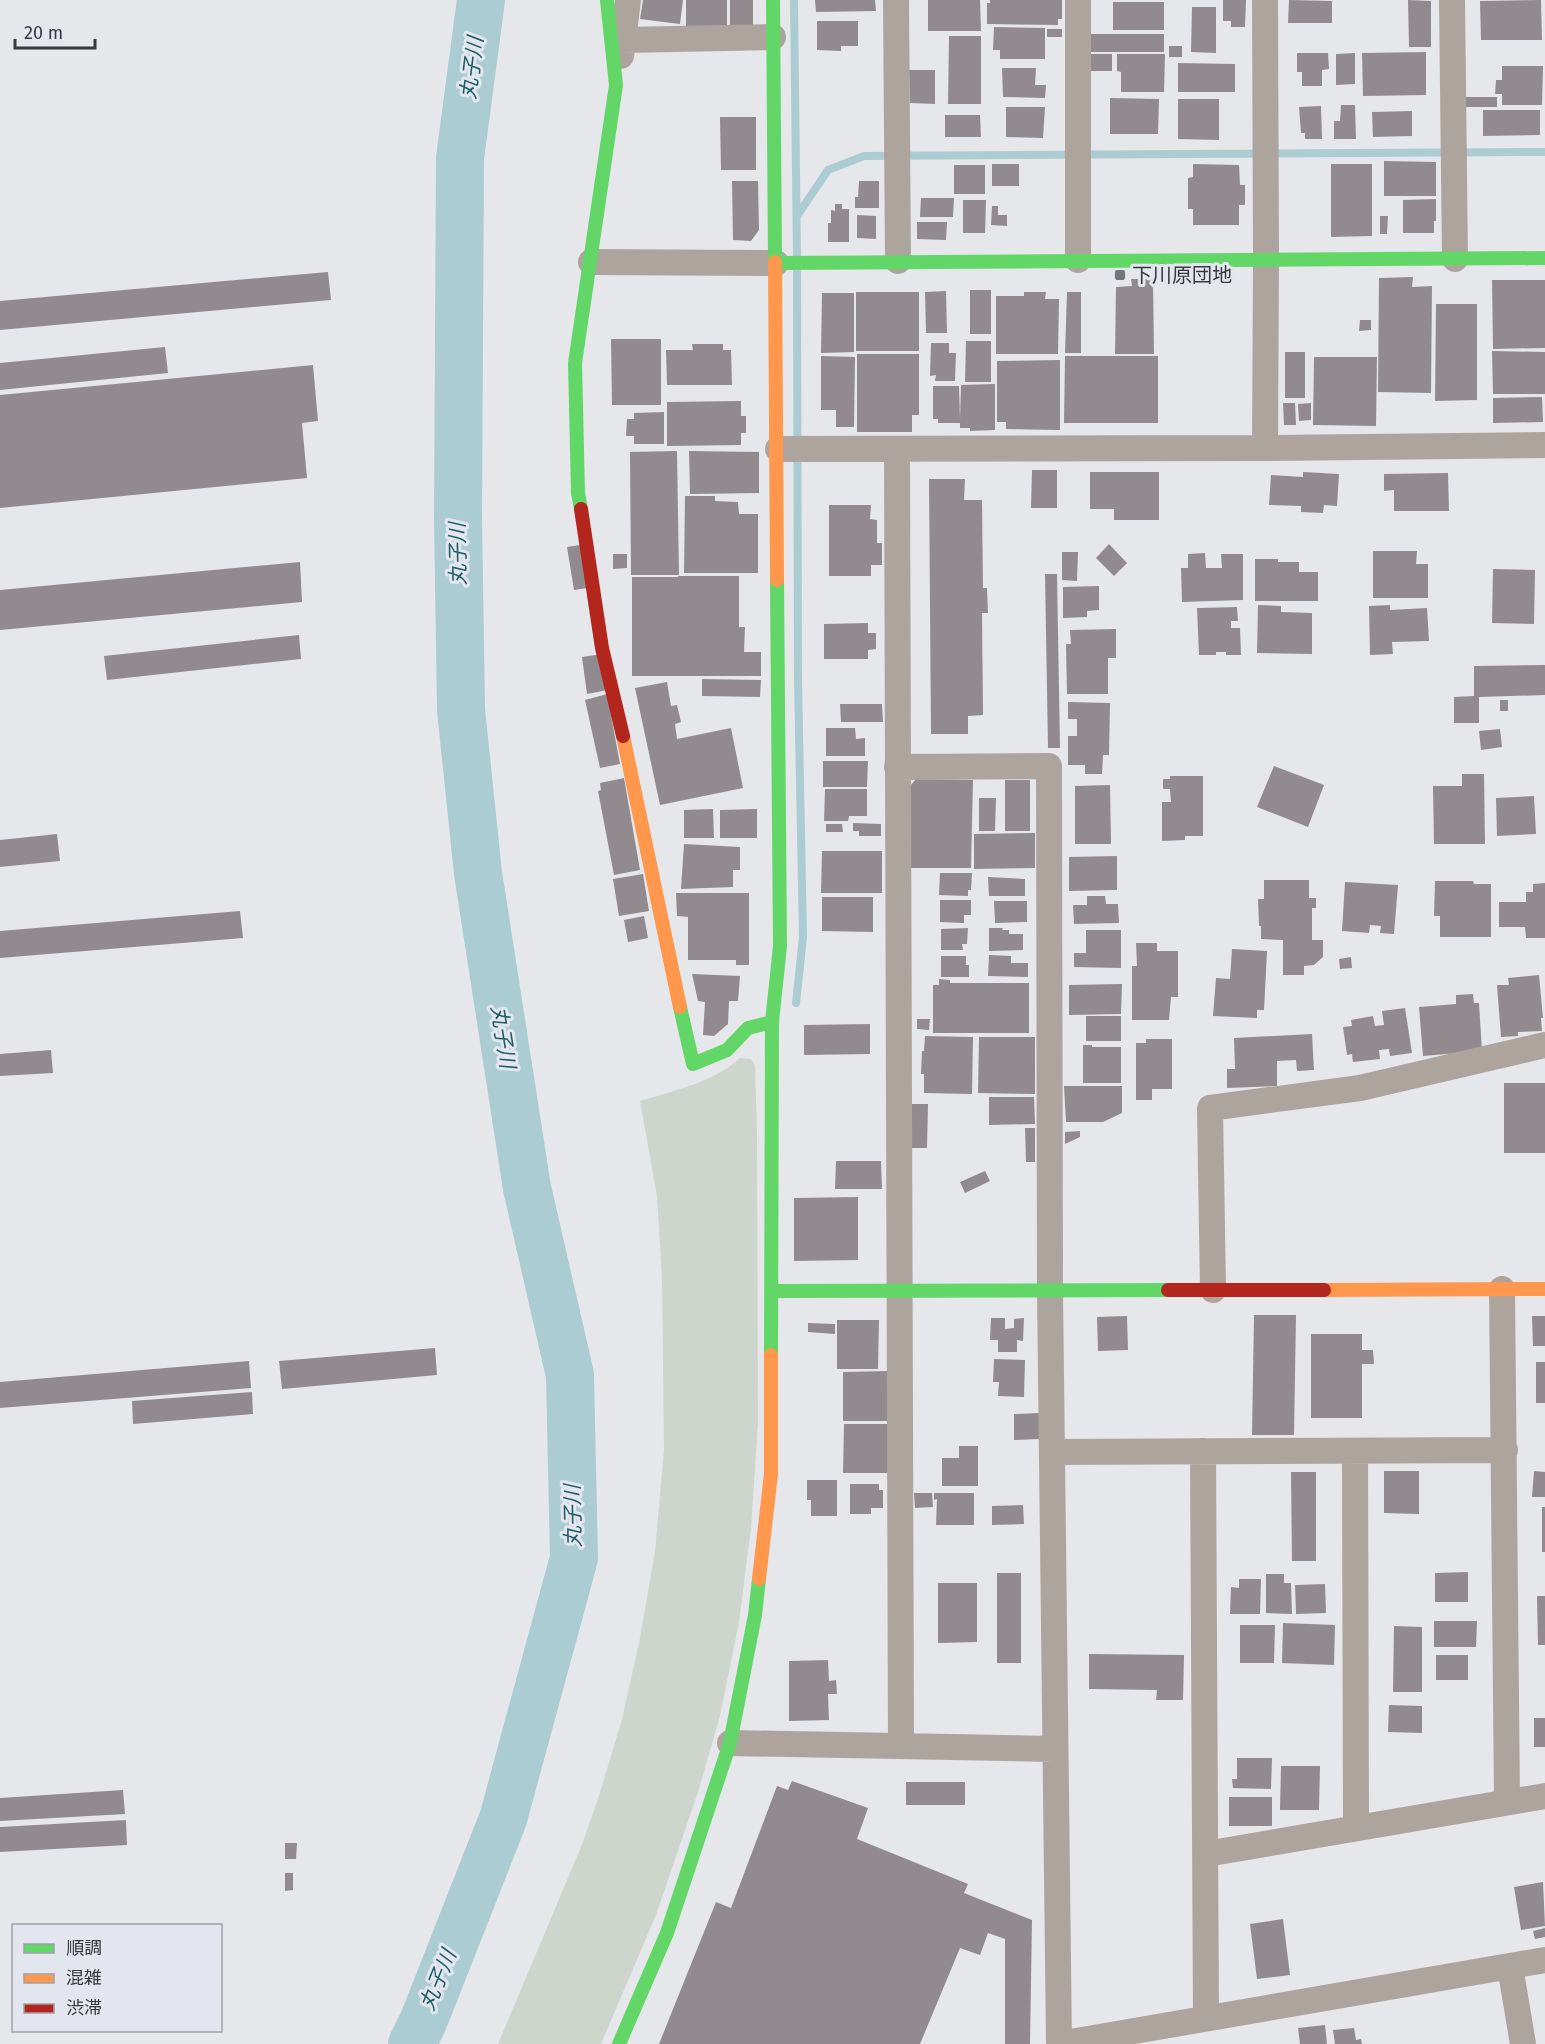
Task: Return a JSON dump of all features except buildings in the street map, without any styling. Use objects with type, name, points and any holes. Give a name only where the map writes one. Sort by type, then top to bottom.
[{"type":"street","points":[[607,0],[616,85]]},
{"type":"street","points":[[628,0],[624,40],[575,363],[578,493],[602,648],[636,790],[693,1064],[727,1050],[748,1028],[772,1022]]},
{"type":"street","points":[[619,2044],[667,1933],[730,1743],[755,1615],[771,1474],[772,1022],[780,946],[773,0]]},
{"type":"street","points":[[896,0],[898,261]]},
{"type":"street","points":[[1078,0],[1078,260]]},
{"type":"street","points":[[1265,0],[1265,448]]},
{"type":"street","points":[[1452,0],[1455,259]]},
{"type":"street","points":[[624,40],[773,37]]},
{"type":"street","points":[[591,262],[1545,258]]},
{"type":"street","points":[[778,449],[1545,445]]},
{"type":"street","points":[[897,449],[901,1745]]},
{"type":"street","points":[[897,767],[1048,766],[1050,1291],[1059,2044],[1545,1960]]},
{"type":"street","points":[[1214,1290],[1210,1108],[1360,1088],[1545,1045]]},
{"type":"street","points":[[1502,1289],[1507,1801]]},
{"type":"street","points":[[772,1291],[1545,1289]]},
{"type":"street","points":[[1052,1452],[1505,1450]]},
{"type":"street","points":[[1355,1451],[1356,1828]]},
{"type":"street","points":[[1203,1452],[1206,2018]]},
{"type":"street","points":[[730,1743],[1056,1749]]},
{"type":"street","points":[[1206,1854],[1545,1796]]},
{"type":"street","points":[[1510,1966],[1523,2044]]},
{"type":"shaded area","points":[[740,1058],[751,1059],[755,1066],[758,1423],[751,1528],[739,1622],[720,1716],[699,1789],[656,1915],[601,2044],[498,2044],[581,1847],[599,1796],[622,1719],[639,1643],[655,1552],[664,1450],[662,1277],[657,1196],[640,1101],[706,1080]]},
{"type":"waterway","name":"丸子川","points":[[412,2044],[423,2022],[503,1819],[574,1558],[570,1375],[527,1188],[478,873],[461,710],[458,518],[460,158],[481,0]]},
{"type":"waterway","points":[[794,0],[797,258]]},
{"type":"waterway","points":[[797,216],[828,170],[864,156],[1545,152]]},
{"type":"waterway","points":[[796,1003],[803,937],[798,678],[797,270]]},
{"type":"traffic: fast","points":[[581,509],[578,493],[575,363],[616,85],[607,0]]},
{"type":"traffic: fast","points":[[773,0],[775,262]]},
{"type":"traffic: fast","points":[[776,263],[1545,258]]},
{"type":"traffic: fast","points":[[771,1355],[772,1022],[780,946],[777,580]]},
{"type":"traffic: fast","points":[[680,1007],[693,1064],[727,1050],[748,1028],[772,1022]]},
{"type":"traffic: fast","points":[[772,1291],[1168,1290]]},
{"type":"traffic: fast","points":[[619,2044],[667,1933],[730,1743],[755,1615],[759,1579]]},
{"type":"traffic: slow","points":[[775,262],[777,580]]},
{"type":"traffic: slow","points":[[623,736],[680,1007]]},
{"type":"traffic: slow","points":[[1324,1290],[1545,1289]]},
{"type":"traffic: slow","points":[[759,1579],[771,1474],[771,1355]]},
{"type":"traffic: jam","points":[[581,509],[602,648],[623,736]]},
{"type":"traffic: jam","points":[[1168,1290],[1324,1290]]},
{"type":"place","name":"下川原団地","points":[[1120,275]]}]
